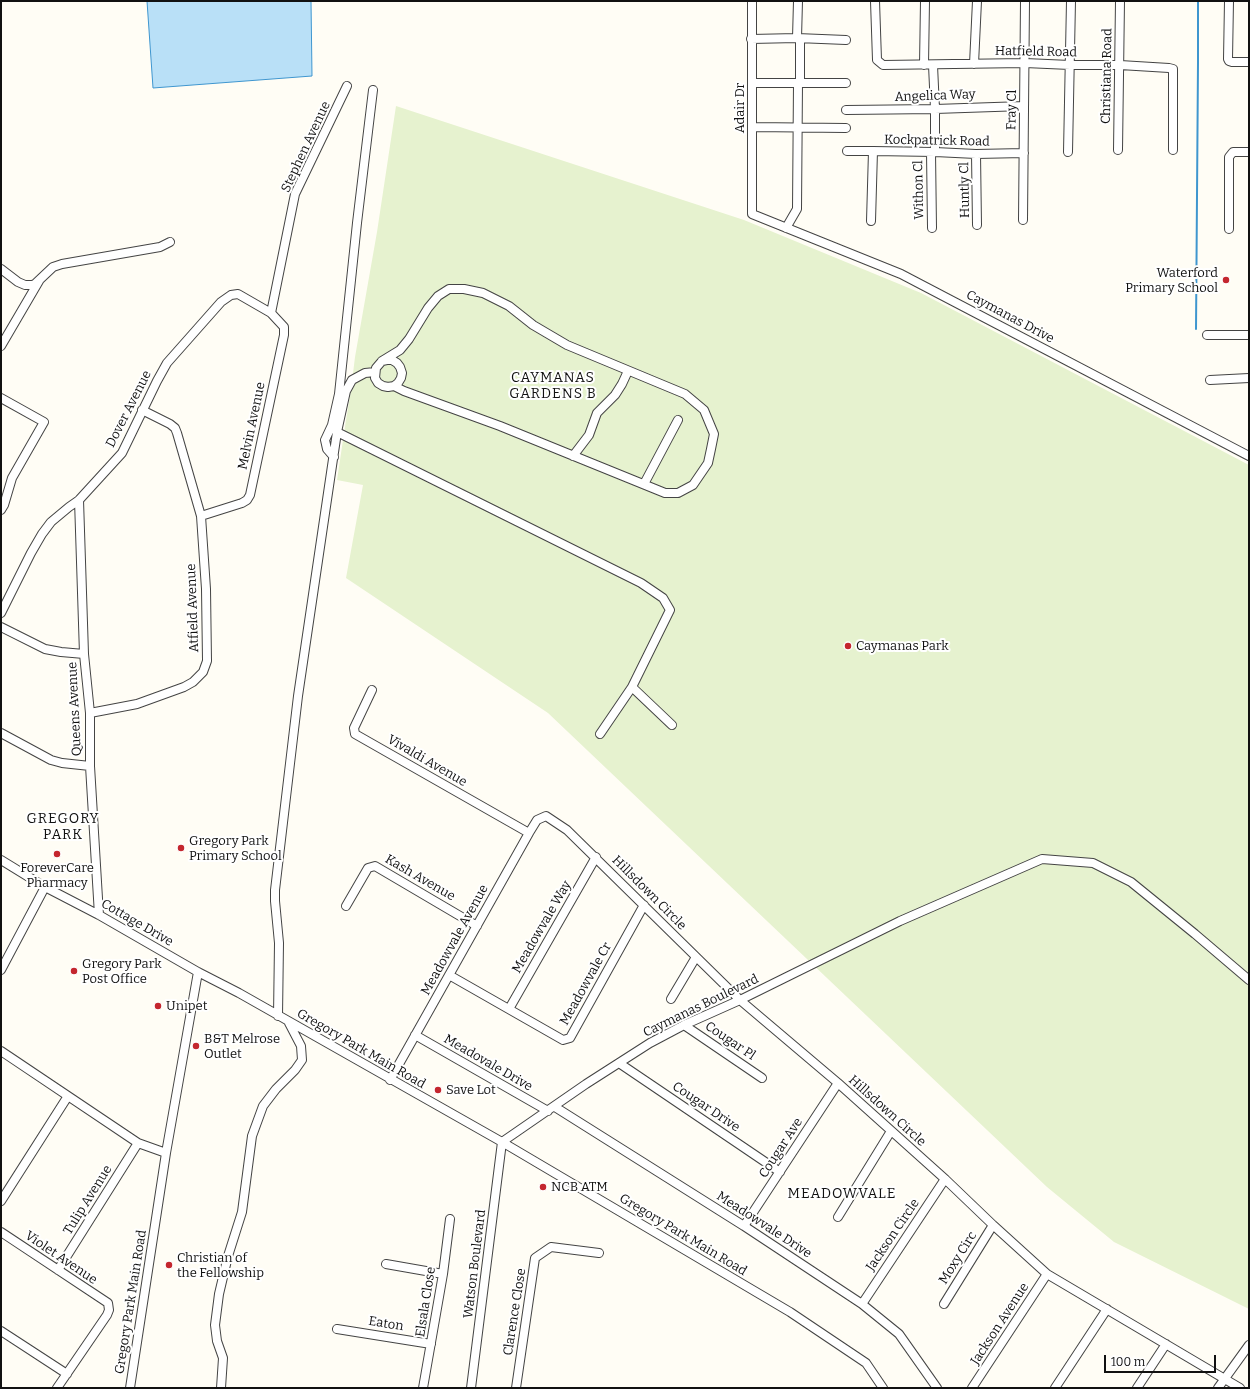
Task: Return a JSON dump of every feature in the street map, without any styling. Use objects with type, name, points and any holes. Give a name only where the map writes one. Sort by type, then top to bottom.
[{"type":"street","name":"Adair Dr","points":[[752,1],[752,214]]},
{"type":"street","points":[[786,228],[797,209],[799,83],[798,1]]},
{"type":"street","name":"Hatfield Road","points":[[875,1],[877,60],[883,65],[1025,63],[1120,65],[1173,69],[1173,150]]},
{"type":"street","points":[[924,65],[925,1]]},
{"type":"street","points":[[974,64],[977,1]]},
{"type":"street","name":"Fray Cl","points":[[1023,220],[1025,1]]},
{"type":"street","points":[[1068,152],[1071,1]]},
{"type":"street","name":"Christiana Road","points":[[1118,150],[1120,1]]},
{"type":"street","points":[[1229,1],[1228,59],[1232,62],[1249,62]]},
{"type":"street","points":[[751,39],[799,38],[846,40]]},
{"type":"street","name":"Withon Cl","points":[[932,228],[935,109],[933,64]]},
{"type":"street","points":[[752,83],[846,83]]},
{"type":"street","name":"Stephen Avenue","points":[[271,313],[295,194],[347,86]]},
{"type":"street","points":[[334,456],[327,449],[325,440],[332,425],[338,394],[373,90]]},
{"type":"street","name":"Angelica Way","points":[[846,110],[1024,106]]},
{"type":"street","points":[[752,127],[846,128]]},
{"type":"street","name":"Kockpatrick Road","points":[[847,151],[976,154],[1024,153]]},
{"type":"street","name":"Kockpatrick Road","points":[[871,221],[873,151]]},
{"type":"street","points":[[1229,229],[1228,157],[1233,152],[1249,152]]},
{"type":"street","name":"Huntly Cl","points":[[976,154],[977,225]]},
{"type":"street","name":"Caymanas Drive","points":[[752,214],[901,274],[1249,456]]},
{"type":"street","points":[[1,269],[18,282],[25,285],[35,284],[53,267],[62,264],[160,248],[170,242]]},
{"type":"street","points":[[1,346],[41,279]]},
{"type":"street","points":[[382,362],[392,360],[400,367],[402,372],[401,378],[394,386],[388,387],[378,383],[375,378],[376,368],[382,362],[400,350],[409,339],[428,308],[438,296],[449,289],[464,288],[483,293],[509,306],[533,325],[567,345],[685,394],[704,410],[714,434],[708,463],[700,476],[693,484],[678,493],[665,493],[500,426],[394,386]]},
{"type":"street","name":"Dover Avenue","points":[[1,613],[42,534],[51,522],[79,500],[122,453],[142,410],[167,364],[221,302],[231,295],[238,294],[271,313]]},
{"type":"street","name":"Melvin Avenue","points":[[201,516],[242,503],[247,500],[250,495],[284,335],[284,327],[271,313]]},
{"type":"street","points":[[1207,335],[1249,335]]},
{"type":"street","points":[[573,456],[589,435],[597,413],[615,395],[628,371]]},
{"type":"street","points":[[278,1016],[279,943],[275,890],[298,696],[337,432],[346,391],[352,380],[365,373],[375,372]]},
{"type":"street","points":[[1210,380],[1249,378]]},
{"type":"street","points":[[1,398],[44,422],[12,478],[4,505],[1,510]]},
{"type":"street","name":"Atfield Avenue","points":[[90,713],[137,704],[193,682],[202,672],[207,661],[206,589],[201,516],[175,428],[142,410]]},
{"type":"street","points":[[644,484],[678,420]]},
{"type":"street","points":[[337,432],[641,583],[663,598],[670,610],[632,687],[600,734]]},
{"type":"street","name":"Queens Avenue","points":[[79,500],[84,654],[90,713],[90,766],[99,915]]},
{"type":"street","points":[[1,627],[45,649],[84,654]]},
{"type":"street","points":[[632,687],[672,725]]},
{"type":"street","name":"Vivaldi Avenue","points":[[372,690],[354,728],[355,734],[529,833]]},
{"type":"street","points":[[1,733],[51,760],[62,763],[90,766]]},
{"type":"street","name":"Meadowvale Avenue","points":[[390,1080],[529,833],[538,820],[546,816]]},
{"type":"street","name":"Hillsdown Circle","points":[[546,816],[567,830],[596,857],[740,1000],[838,1083],[945,1179],[1047,1274],[1240,1388]]},
{"type":"street","name":"Meadowvale Way","points":[[509,1009],[596,857]]},
{"type":"street","name":"Caymanas Boulevard","points":[[502,1142],[586,1084],[650,1043],[684,1025],[740,1000],[900,921],[1042,859],[1093,863],[1131,882],[1249,980]]},
{"type":"street","name":"Cottage Drive","points":[[1,860],[45,887],[99,915],[198,972]]},
{"type":"street","name":"Kash Avenue","points":[[346,906],[368,868],[375,866],[477,926]]},
{"type":"street","points":[[1,970],[45,887]]},
{"type":"street","name":"Meadowvale Cr","points":[[449,975],[563,1040],[570,1038],[644,905]]},
{"type":"street","points":[[671,999],[696,957]]},
{"type":"street","name":"Gregory Park Main Road","points":[[130,1388],[166,1153],[198,972],[239,993],[390,1080],[502,1142],[790,1312],[866,1364],[883,1388]]},
{"type":"street","points":[[221,1388],[223,1358],[217,1341],[215,1325],[219,1294],[228,1256],[242,1212],[252,1136],[263,1106],[302,1060],[301,1046],[289,1022]]},
{"type":"street","name":"Cougar Pl","points":[[684,1025],[762,1078]]},
{"type":"street","name":"Meadovale Drive","points":[[415,1035],[551,1109]]},
{"type":"street","points":[[1,1050],[138,1142],[166,1153]]},
{"type":"street","name":"Cougar Drive","points":[[620,1063],[780,1172]]},
{"type":"street","name":"Cougar Ave","points":[[744,1226],[838,1083]]},
{"type":"street","points":[[1,1201],[68,1096]]},
{"type":"street","name":"Meadowvale Drive","points":[[551,1109],[744,1226],[862,1304],[899,1334],[937,1388]]},
{"type":"street","points":[[838,1218],[891,1131]]},
{"type":"street","name":"Tulip Avenue","points":[[58,1270],[138,1142]]},
{"type":"street","name":"Watson Boulevard","points":[[471,1388],[502,1142]]},
{"type":"street","name":"Jackson Circle","points":[[862,1304],[945,1179]]},
{"type":"street","name":"Elsala Close","points":[[424,1388],[443,1274],[450,1220]]},
{"type":"street","name":"Moxy Circ","points":[[944,1304],[993,1225]]},
{"type":"street","name":"Violet Avenue","points":[[1,1232],[108,1303],[109,1310],[107,1315],[67,1374]]},
{"type":"street","name":"Clarence Close","points":[[516,1388],[535,1258],[551,1247],[599,1253]]},
{"type":"street","points":[[386,1264],[443,1274]]},
{"type":"street","name":"Jackson Avenue","points":[[972,1388],[1047,1274]]},
{"type":"street","points":[[1055,1388],[1107,1309]]},
{"type":"street","name":"Eaton","points":[[337,1329],[431,1344]]},
{"type":"street","points":[[1,1331],[67,1374],[57,1388]]},
{"type":"street","points":[[1137,1388],[1166,1344]]},
{"type":"street","points":[[1218,1388],[1248,1348]]},
{"type":"green space","name":"Caymanas Park","points":[[396,106],[744,220],[921,293],[1249,465],[1249,1309],[1114,1242],[1047,1187],[548,713],[346,578],[363,485],[337,480],[355,357],[377,232]]},
{"type":"water","points":[[147,1],[311,1],[312,76],[153,88]]},
{"type":"waterway","points":[[1196,329],[1198,1]]},
{"type":"place","name":"Waterford Primary School","points":[[1226,280]]},
{"type":"place","name":"Caymanas Park","points":[[848,646]]},
{"type":"place","name":"Gregory Park Primary School","points":[[181,848]]},
{"type":"place","name":"ForeverCare Pharmacy","points":[[57,854]]},
{"type":"place","name":"Gregory Park Post Office","points":[[74,971]]},
{"type":"place","name":"Unipet","points":[[158,1006]]},
{"type":"place","name":"B&T Melrose Outlet","points":[[196,1046]]},
{"type":"place","name":"Save Lot","points":[[438,1090]]},
{"type":"place","name":"NCB ATM","points":[[543,1187]]},
{"type":"place","name":"Christian of the Fellowship","points":[[169,1265]]},
{"type":"district","name":"CAYMANAS GARDENS B","points":[[553,386]]},
{"type":"district","name":"GREGORY PARK","points":[[63,828]]},
{"type":"district","name":"MEADOWVALE","points":[[842,1194]]}]
